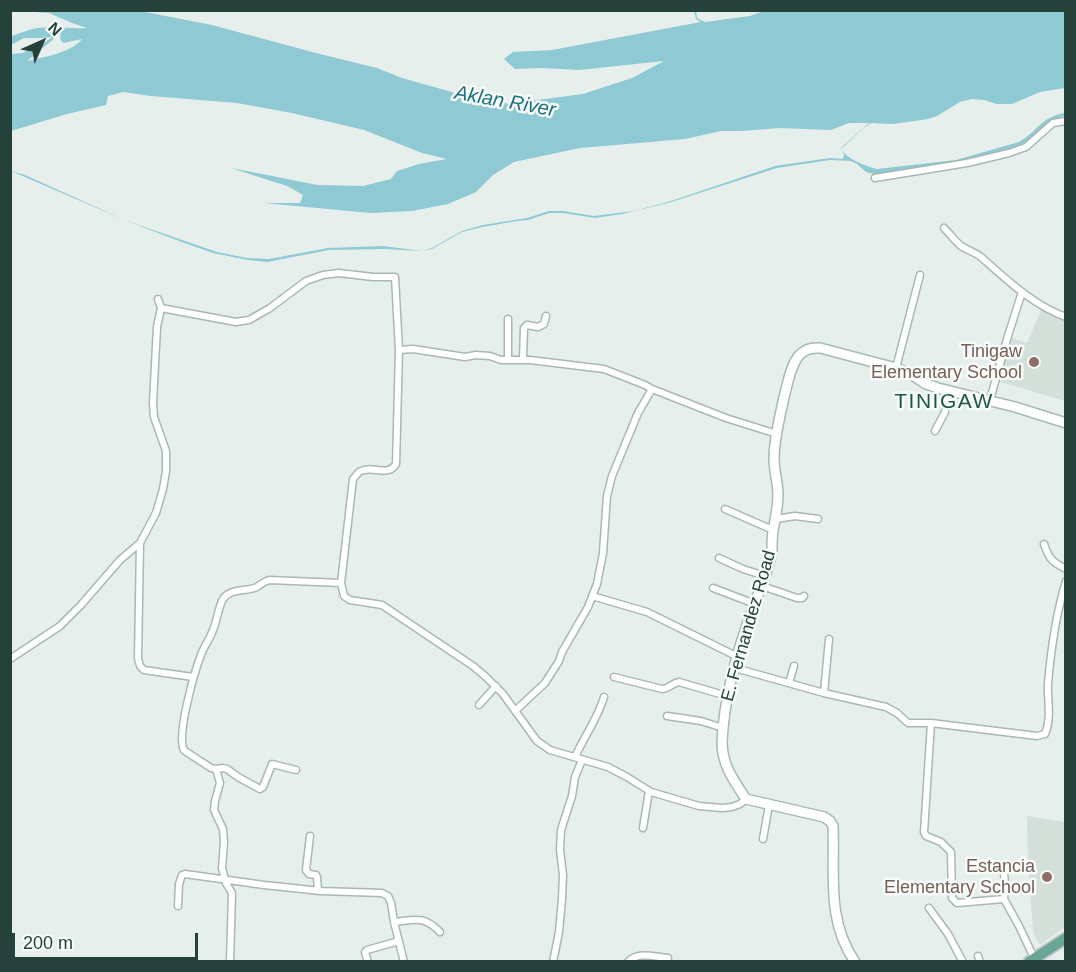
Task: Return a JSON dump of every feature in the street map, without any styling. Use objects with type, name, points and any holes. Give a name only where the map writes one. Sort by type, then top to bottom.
[{"type":"main road","points":[[1032,960],[1065,938]]},
{"type":"street","points":[[876,178],[967,163],[1009,153],[1026,147],[1053,123],[1065,121]]},
{"type":"street","points":[[944,228],[958,243],[980,256],[1022,292],[1054,313],[1065,317]]},
{"type":"street","points":[[161,308],[236,322],[249,320],[270,308],[306,281],[323,275],[339,273],[395,277],[399,350],[396,464],[388,471],[366,469],[359,472],[353,479],[341,583],[344,596],[350,600],[382,605],[473,666],[511,704],[543,746],[608,767],[649,791],[699,806],[722,808],[740,804],[746,799],[824,817],[830,821],[833,826],[836,915],[843,940],[855,962]]},
{"type":"street","points":[[896,368],[920,275]]},
{"type":"street","points":[[990,400],[1006,339],[1022,292]]},
{"type":"street","points":[[10,659],[60,626],[81,605],[120,560],[140,543],[156,513],[166,471],[165,451],[154,417],[153,403],[157,327],[161,308],[158,299]]},
{"type":"street","points":[[523,360],[524,328],[527,325],[538,327],[544,324],[546,316]]},
{"type":"street","points":[[508,319],[508,359]]},
{"type":"street","name":"E. Fernandez Road","points":[[746,799],[730,774],[723,757],[723,719],[738,657],[772,550],[778,494],[774,460],[777,434],[793,365],[802,351],[812,347],[820,348],[896,368],[926,384],[990,400],[1065,423]]},
{"type":"street","points":[[399,350],[465,357],[490,356],[501,360],[523,360],[604,369],[726,418],[777,434]]},
{"type":"street","points":[[515,711],[544,683],[559,661],[588,607],[597,584],[603,553],[607,496],[612,477],[638,413],[652,389]]},
{"type":"street","points":[[934,431],[945,412],[949,390]]},
{"type":"street","points":[[725,509],[773,530]]},
{"type":"street","points":[[776,519],[795,516],[818,519]]},
{"type":"street","points":[[140,543],[138,650],[140,666],[144,670],[193,677]]},
{"type":"street","points":[[1044,544],[1050,559],[1065,569]]},
{"type":"street","points":[[719,558],[765,576]]},
{"type":"street","points":[[296,770],[272,764],[263,787],[260,789],[227,769],[211,768],[184,750],[182,738],[184,719],[193,677],[201,654],[214,630],[223,599],[228,594],[256,587],[269,580],[341,583]]},
{"type":"street","points":[[735,668],[824,693],[886,707],[897,712],[908,723],[931,723],[1037,736],[1046,734],[1051,653],[1065,581]]},
{"type":"street","points":[[762,586],[797,598],[804,596]]},
{"type":"street","points":[[713,588],[755,604]]},
{"type":"street","points":[[592,596],[647,612],[738,657]]},
{"type":"street","points":[[824,693],[829,639]]},
{"type":"street","points":[[789,683],[794,666]]},
{"type":"street","points":[[614,677],[662,689],[679,682],[727,696]]},
{"type":"street","points":[[479,705],[495,686]]},
{"type":"street","points":[[553,962],[562,899],[561,830],[572,796],[579,759],[604,697]]},
{"type":"street","points":[[667,716],[701,721],[723,728]]},
{"type":"street","points":[[931,723],[924,832],[926,836],[941,842],[951,852],[952,898],[954,901],[957,903],[1004,899]]},
{"type":"street","points":[[216,769],[220,783],[214,801],[214,810],[224,829],[224,855],[221,861],[225,879],[232,893],[230,962]]},
{"type":"street","points":[[643,828],[649,791]]},
{"type":"street","points":[[763,839],[769,805]]},
{"type":"street","points":[[310,836],[306,870],[309,874],[316,875],[318,891]]},
{"type":"street","points":[[1003,864],[1004,899],[1019,926],[1032,960]]},
{"type":"street","points":[[178,906],[179,884],[182,875],[185,874],[318,891],[382,893],[388,896],[391,903],[404,962]]},
{"type":"street","points":[[929,908],[948,934],[963,962]]},
{"type":"street","points":[[394,922],[421,920],[431,922],[440,932]]},
{"type":"street","points":[[368,962],[365,952],[367,950],[399,941]]},
{"type":"street","points":[[628,962],[636,956],[668,958]]},
{"type":"shaded area","name":"Tinigaw Elementary School","points":[[1041,310],[1065,320],[1065,401],[998,381],[1010,337],[1027,343]]},
{"type":"shaded area","name":"Estancia Elementary School","points":[[1027,816],[1065,822],[1065,927],[1040,945],[1033,932]]},
{"type":"water","points":[[23,11],[140,11],[212,25],[377,68],[402,78],[459,94],[493,98],[508,104],[583,94],[632,78],[664,61],[579,70],[515,69],[504,59],[513,52],[552,50],[701,22],[696,19],[694,11],[696,11],[697,18],[705,22],[750,16],[761,12],[786,11],[1065,11],[1065,88],[1040,92],[1012,104],[997,104],[972,99],[960,102],[928,119],[893,124],[871,123],[841,149],[869,123],[849,123],[831,130],[779,128],[721,131],[685,139],[580,148],[514,162],[493,175],[476,192],[448,204],[412,211],[370,213],[264,203],[300,203],[303,195],[287,186],[231,168],[318,185],[363,186],[391,179],[397,171],[447,159],[422,153],[364,130],[292,113],[237,103],[123,92],[108,96],[106,105],[11,131],[11,54],[23,53],[52,37],[24,38],[11,45],[11,36],[38,28],[87,28],[49,13]],"holes":[[[61,33],[60,39],[63,43],[82,39],[64,51],[27,61]]]},
{"type":"water","points":[[1065,113],[1065,116],[1051,121],[1023,146],[989,156],[878,175],[866,172],[851,161],[830,160],[777,168],[668,203],[622,214],[595,218],[549,213],[528,220],[482,227],[462,232],[432,249],[422,251],[462,231],[483,225],[527,218],[549,211],[594,216],[634,211],[775,166],[830,158],[843,159],[842,151],[857,162],[877,169],[956,160],[1019,142],[1051,117]]},
{"type":"water","points":[[11,171],[25,175],[127,221]]},
{"type":"water","points":[[127,221],[217,252],[247,258],[269,259],[328,248],[383,246],[422,251],[329,250],[267,262],[213,253]]},
{"type":"place","name":"Tinigaw Elementary School","points":[[1034,362]]},
{"type":"place","name":"Estancia Elementary School","points":[[1047,877]]},
{"type":"district","name":"TINIGAW","points":[[944,402]]},
{"type":"water label","name":"Aklan River","points":[[505,102]]}]
